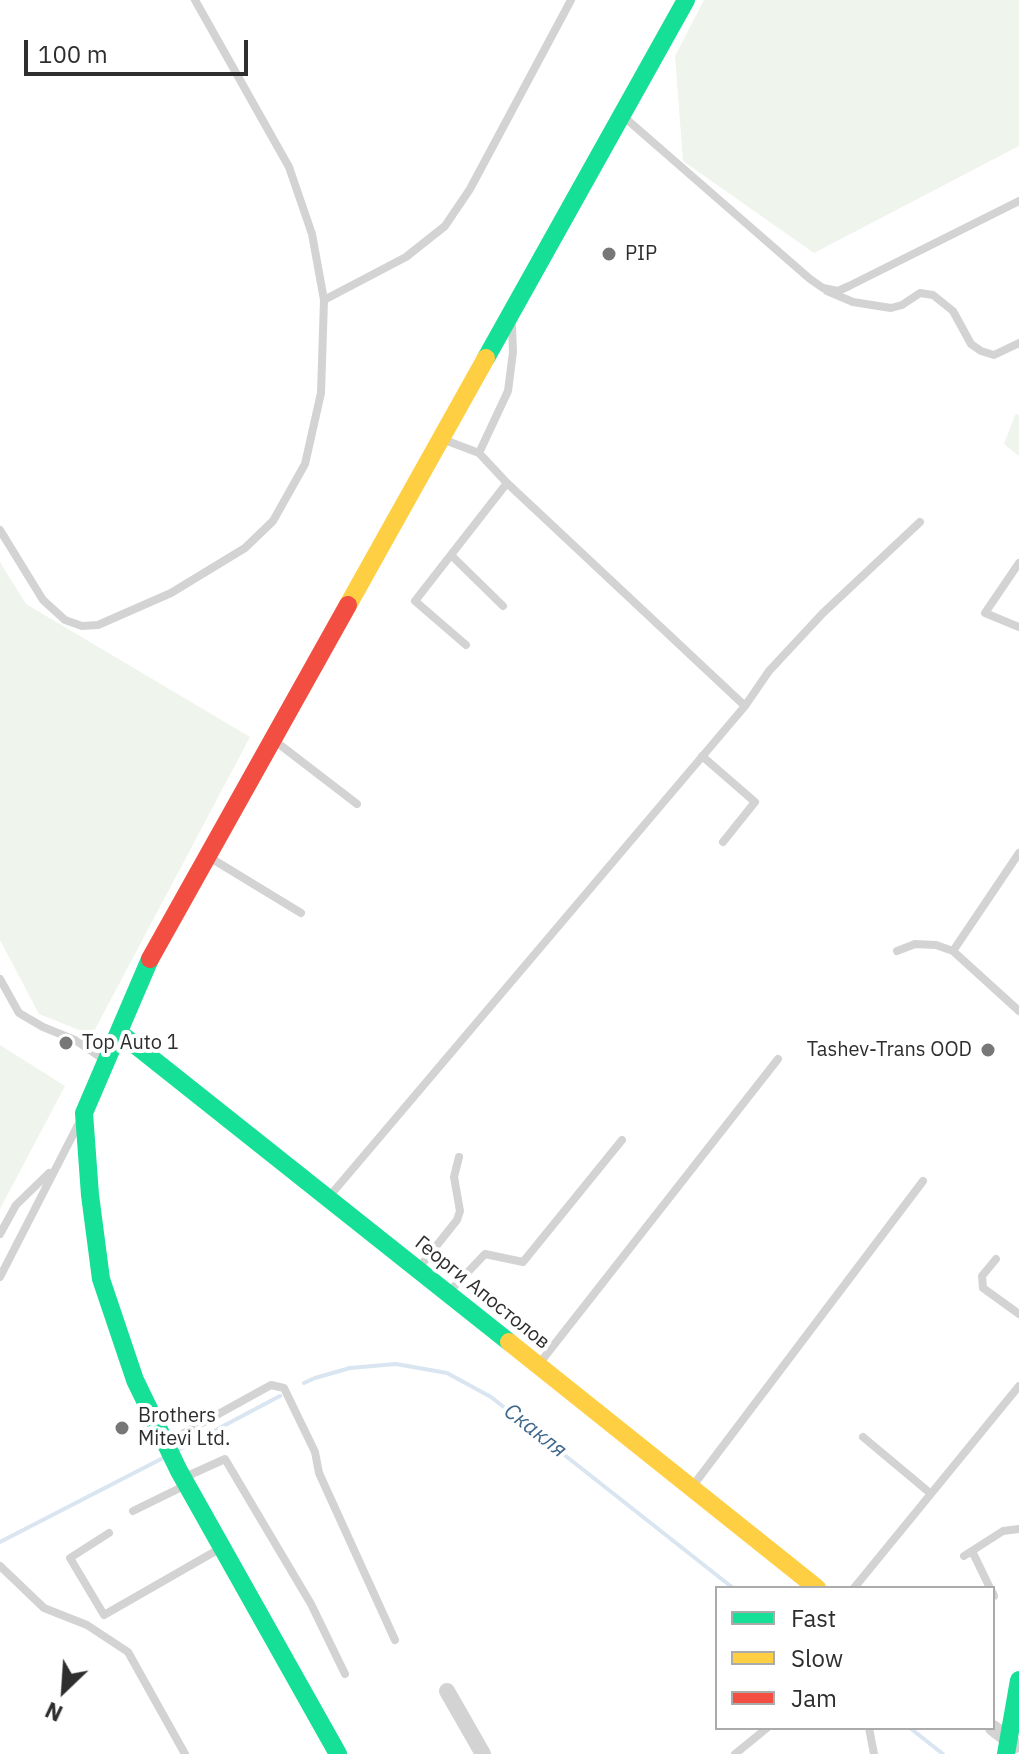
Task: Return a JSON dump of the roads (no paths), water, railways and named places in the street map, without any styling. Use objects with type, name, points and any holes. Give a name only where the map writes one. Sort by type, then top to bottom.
[{"type":"street","points":[[338,1754],[184,1482],[135,1380],[101,1279],[84,1113],[147,964],[686,0]]},
{"type":"street","name":"Георги Апостолов","points":[[120,1033],[814,1586]]},
{"type":"street","points":[[1011,1748],[1019,1680]]},
{"type":"street","points":[[447,1691],[483,1754]]},
{"type":"street","points":[[995,1730],[1011,1748]]},
{"type":"lane","points":[[0,530],[43,600],[65,620],[82,626],[98,625],[171,593],[245,548],[273,521],[305,464],[321,393],[324,300],[312,234],[289,167],[195,0]]},
{"type":"lane","points":[[324,300],[406,257],[445,226],[470,189],[571,0]]},
{"type":"lane","points":[[621,114],[810,279],[838,297],[891,308],[920,293],[933,295],[953,311],[971,344],[981,351],[994,355],[1019,343]]},
{"type":"lane","points":[[823,288],[838,291],[1019,201]]},
{"type":"lane","points":[[479,453],[508,391],[513,352],[511,313]]},
{"type":"lane","points":[[442,439],[479,453],[507,483],[745,706]]},
{"type":"lane","points":[[466,645],[415,601],[507,483]]},
{"type":"lane","points":[[328,1198],[745,706],[769,671],[823,613],[920,522]]},
{"type":"lane","points":[[451,555],[503,606]]},
{"type":"lane","points":[[1019,563],[985,613],[1019,627]]},
{"type":"lane","points":[[274,741],[357,804]]},
{"type":"lane","points":[[702,756],[755,802],[723,842]]},
{"type":"lane","points":[[953,951],[1019,853]]},
{"type":"lane","points":[[208,857],[301,913]]},
{"type":"lane","points":[[897,951],[915,944],[936,945],[953,951],[1019,1011]]},
{"type":"lane","points":[[0,979],[19,1013],[75,1040],[107,1062]]},
{"type":"lane","points":[[538,1366],[778,1059]]},
{"type":"lane","points":[[0,1277],[84,1113]]},
{"type":"lane","points":[[447,1293],[485,1254],[523,1262],[622,1140]]},
{"type":"lane","points":[[418,1270],[457,1220],[460,1211],[454,1177],[459,1157]]},
{"type":"lane","points":[[0,1234],[16,1205],[53,1169]]},
{"type":"lane","points":[[691,1488],[923,1181]]},
{"type":"lane","points":[[996,1259],[982,1276],[983,1288],[1019,1314]]},
{"type":"lane","points":[[165,1444],[271,1385],[284,1388],[315,1452],[319,1473],[395,1640]]},
{"type":"lane","points":[[856,1586],[1019,1386]]},
{"type":"lane","points":[[863,1437],[930,1493]]},
{"type":"lane","points":[[133,1511],[225,1459],[311,1604],[345,1674]]},
{"type":"lane","points":[[989,1586],[968,1554],[1003,1531],[1019,1529]]},
{"type":"lane","points":[[109,1533],[70,1558],[104,1615],[221,1547]]},
{"type":"lane","points":[[0,1566],[44,1608],[87,1625],[128,1652],[185,1754]]},
{"type":"lane","points":[[735,1754],[765,1730]]},
{"type":"lane","points":[[869,1730],[874,1754]]},
{"type":"waterway","name":"Скакля","points":[[304,1383],[350,1368],[396,1364],[447,1373],[491,1397],[730,1586]]},
{"type":"waterway","name":"Скакля","points":[[176,1451],[280,1396]]},
{"type":"waterway","name":"Скакля","points":[[0,1542],[165,1457]]},
{"type":"waterway","name":"Скакля","points":[[913,1730],[943,1754]]},
{"type":"place","name":"PIP","points":[[609,254]]},
{"type":"place","name":"Top Auto 1","points":[[66,1043]]},
{"type":"place","name":"Tashev-Trans OOD","points":[[988,1050]]},
{"type":"place","name":"Brothers Mitevi Ltd.","points":[[122,1428]]}]
